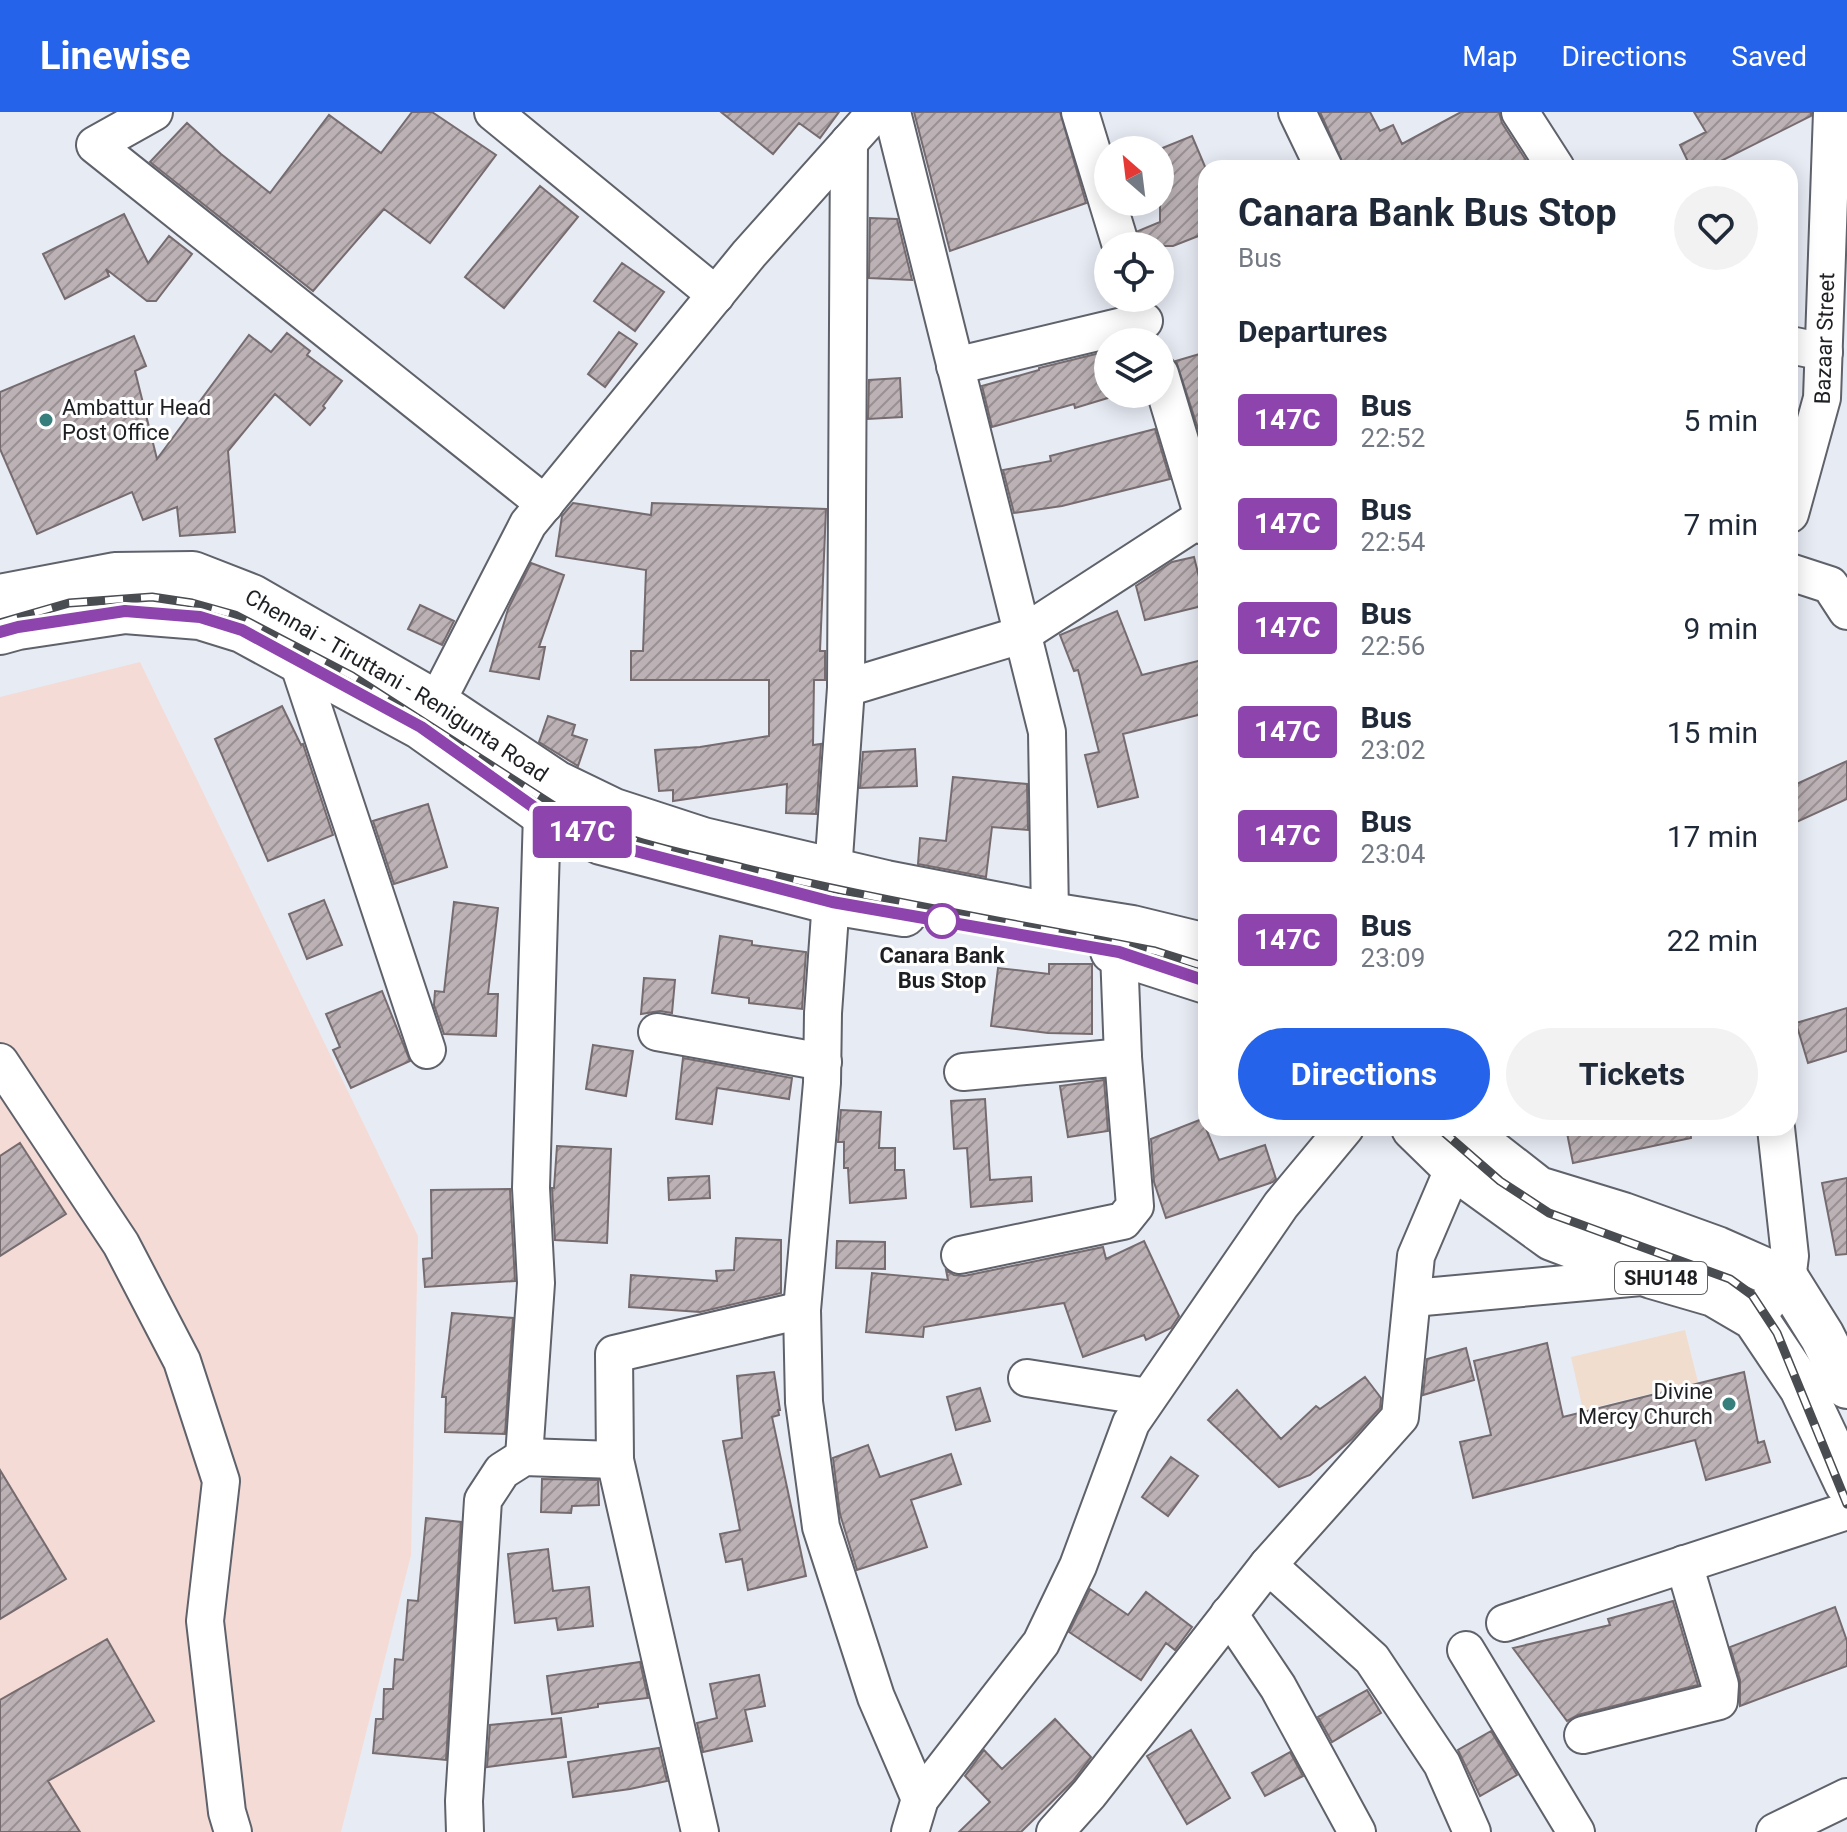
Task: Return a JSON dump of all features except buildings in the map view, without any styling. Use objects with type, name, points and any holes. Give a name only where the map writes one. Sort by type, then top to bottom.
[{"type":"highway","name":"Chennai - Tiruttani - Renigunta Road","points":[[0,597],[115,575],[193,574],[252,597],[429,715],[614,811],[833,886],[886,883],[1132,928],[1198,944]]},
{"type":"highway","name":"Chennai - Tiruttani - Renigunta Road","points":[[0,632],[125,611],[200,617],[242,630],[298,662],[429,715],[542,813],[601,842],[833,886],[1119,952],[1198,978]]},
{"type":"highway","name":"SHU148","points":[[1431,1136],[1538,1189],[1704,1244],[1787,1280]]},
{"type":"highway","name":"SHU148","points":[[1457,1148],[1552,1238],[1652,1276],[1714,1294],[1755,1318],[1802,1388],[1847,1483]]},
{"type":"highway","points":[[1787,1280],[1822,1336],[1847,1386]]},
{"type":"street","points":[[154,112],[95,145],[545,504]]},
{"type":"street","points":[[493,112],[716,295]]},
{"type":"street","points":[[429,715],[528,524],[716,295],[876,112]]},
{"type":"street","points":[[892,112],[1047,732],[1050,915]]},
{"type":"street","points":[[1080,112],[1117,232]]},
{"type":"street","points":[[1297,112],[1320,160]]},
{"type":"street","points":[[1520,112],[1551,160]]},
{"type":"street","name":"Bazaar Street","points":[[1798,485],[1822,398],[1807,349],[1832,112]]},
{"type":"street","points":[[849,142],[846,688],[823,1062],[802,1310],[804,1402],[821,1527],[915,1815]]},
{"type":"street","points":[[955,366],[1144,320]]},
{"type":"street","points":[[1170,408],[1198,497]]},
{"type":"street","points":[[846,688],[1021,635],[1198,524]]},
{"type":"street","points":[[1798,575],[1830,585],[1847,611]]},
{"type":"street","points":[[298,662],[427,1050]]},
{"type":"street","points":[[524,1457],[536,1283],[531,1188],[542,813]]},
{"type":"street","points":[[960,1255],[1123,1221],[1135,1206],[1123,1057],[1119,952]]},
{"type":"street","points":[[657,1032],[823,1062]]},
{"type":"street","points":[[963,1072],[1123,1057]]},
{"type":"street","points":[[0,1062],[121,1244],[182,1361],[221,1481],[205,1621],[227,1812],[233,1832]]},
{"type":"street","points":[[915,1815],[1041,1643],[1078,1566],[1131,1423],[1281,1205],[1338,1136]]},
{"type":"street","points":[[1755,1318],[1787,1280],[1790,1256],[1777,1136]]},
{"type":"street","points":[[1058,1831],[1268,1565],[1400,1417],[1416,1256],[1457,1148]]},
{"type":"street","points":[[1413,1298],[1652,1276]]},
{"type":"street","points":[[700,1832],[615,1460],[614,1354],[802,1310]]},
{"type":"street","points":[[1027,1378],[1148,1397]]},
{"type":"street","points":[[465,1832],[464,1801],[483,1500],[502,1471],[524,1457],[615,1460]]},
{"type":"street","points":[[1505,1623],[1847,1511]]},
{"type":"street","points":[[1583,1735],[1719,1701],[1720,1685],[1684,1564]]},
{"type":"street","points":[[1268,1565],[1372,1659],[1442,1764],[1472,1832]]},
{"type":"street","points":[[1229,1614],[1278,1687],[1357,1832]]},
{"type":"street","points":[[1466,1650],[1576,1832]]},
{"type":"street","points":[[1775,1832],[1847,1797]]},
{"type":"shaded area","points":[[140,662],[418,1236],[411,1555],[341,1832],[0,1832],[0,697]]},
{"type":"shaded area","points":[[1685,1330],[1698,1382],[1583,1410],[1571,1357]]},
{"type":"railway","points":[[0,623],[69,603],[152,597],[192,603],[235,615],[352,676],[565,813],[608,832],[675,852],[795,880],[1155,951],[1198,964]]},
{"type":"railway","points":[[1448,1136],[1500,1181],[1549,1213],[1730,1279],[1752,1295],[1777,1333],[1847,1504]]},
{"type":"bus line","name":"147C","points":[[0,632],[125,611],[200,617],[242,630],[421,727],[542,813],[601,842],[832,902],[1119,952],[1198,978]]},
{"type":"place","name":"Ambattur Head Post Office","points":[[46,420]]},
{"type":"place","name":"Canara Bank Bus Stop","points":[[942,921]]},
{"type":"place","name":"Divine Mercy Church","points":[[1729,1404]]}]
